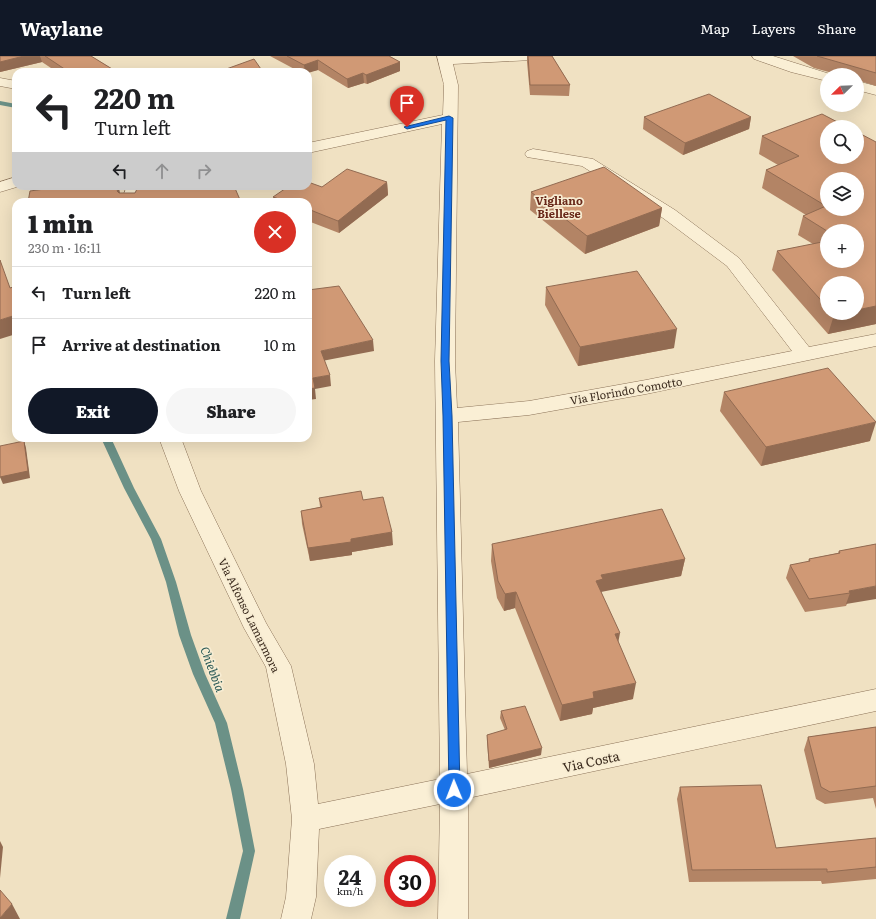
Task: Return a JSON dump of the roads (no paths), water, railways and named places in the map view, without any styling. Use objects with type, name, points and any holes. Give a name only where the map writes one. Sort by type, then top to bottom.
[{"type":"street","points":[[453,919],[454,790],[445,361],[449,118],[451,85],[445,58],[532,56]]},
{"type":"street","points":[[759,56],[796,69],[820,75]]},
{"type":"street","points":[[0,82],[12,84]]},
{"type":"street","points":[[864,87],[876,91]]},
{"type":"street","points":[[312,147],[449,118]]},
{"type":"street","points":[[533,154],[588,162],[676,219],[733,262],[804,354]]},
{"type":"street","points":[[0,187],[12,183]]},
{"type":"street","name":"Via Florindo Comotto","points":[[447,416],[529,408],[638,389],[876,340]]},
{"type":"street","name":"Via Alfonso Lamarmora","points":[[172,442],[190,491],[256,628],[278,666],[300,764],[306,819],[301,897],[296,919]]},
{"type":"street","name":"Via Costa","points":[[306,819],[454,790],[876,700]]},
{"type":"waterway","name":"Chiebbia","points":[[0,103],[12,105]]},
{"type":"waterway","name":"Chiebbia","points":[[66,198],[68,190]]},
{"type":"waterway","name":"Chiebbia","points":[[108,442],[129,488],[156,539],[171,582],[185,635],[199,674],[221,723],[237,789],[249,851],[233,919]]},
{"type":"district","name":"Vigliano Biellese","points":[[559,206]]}]
